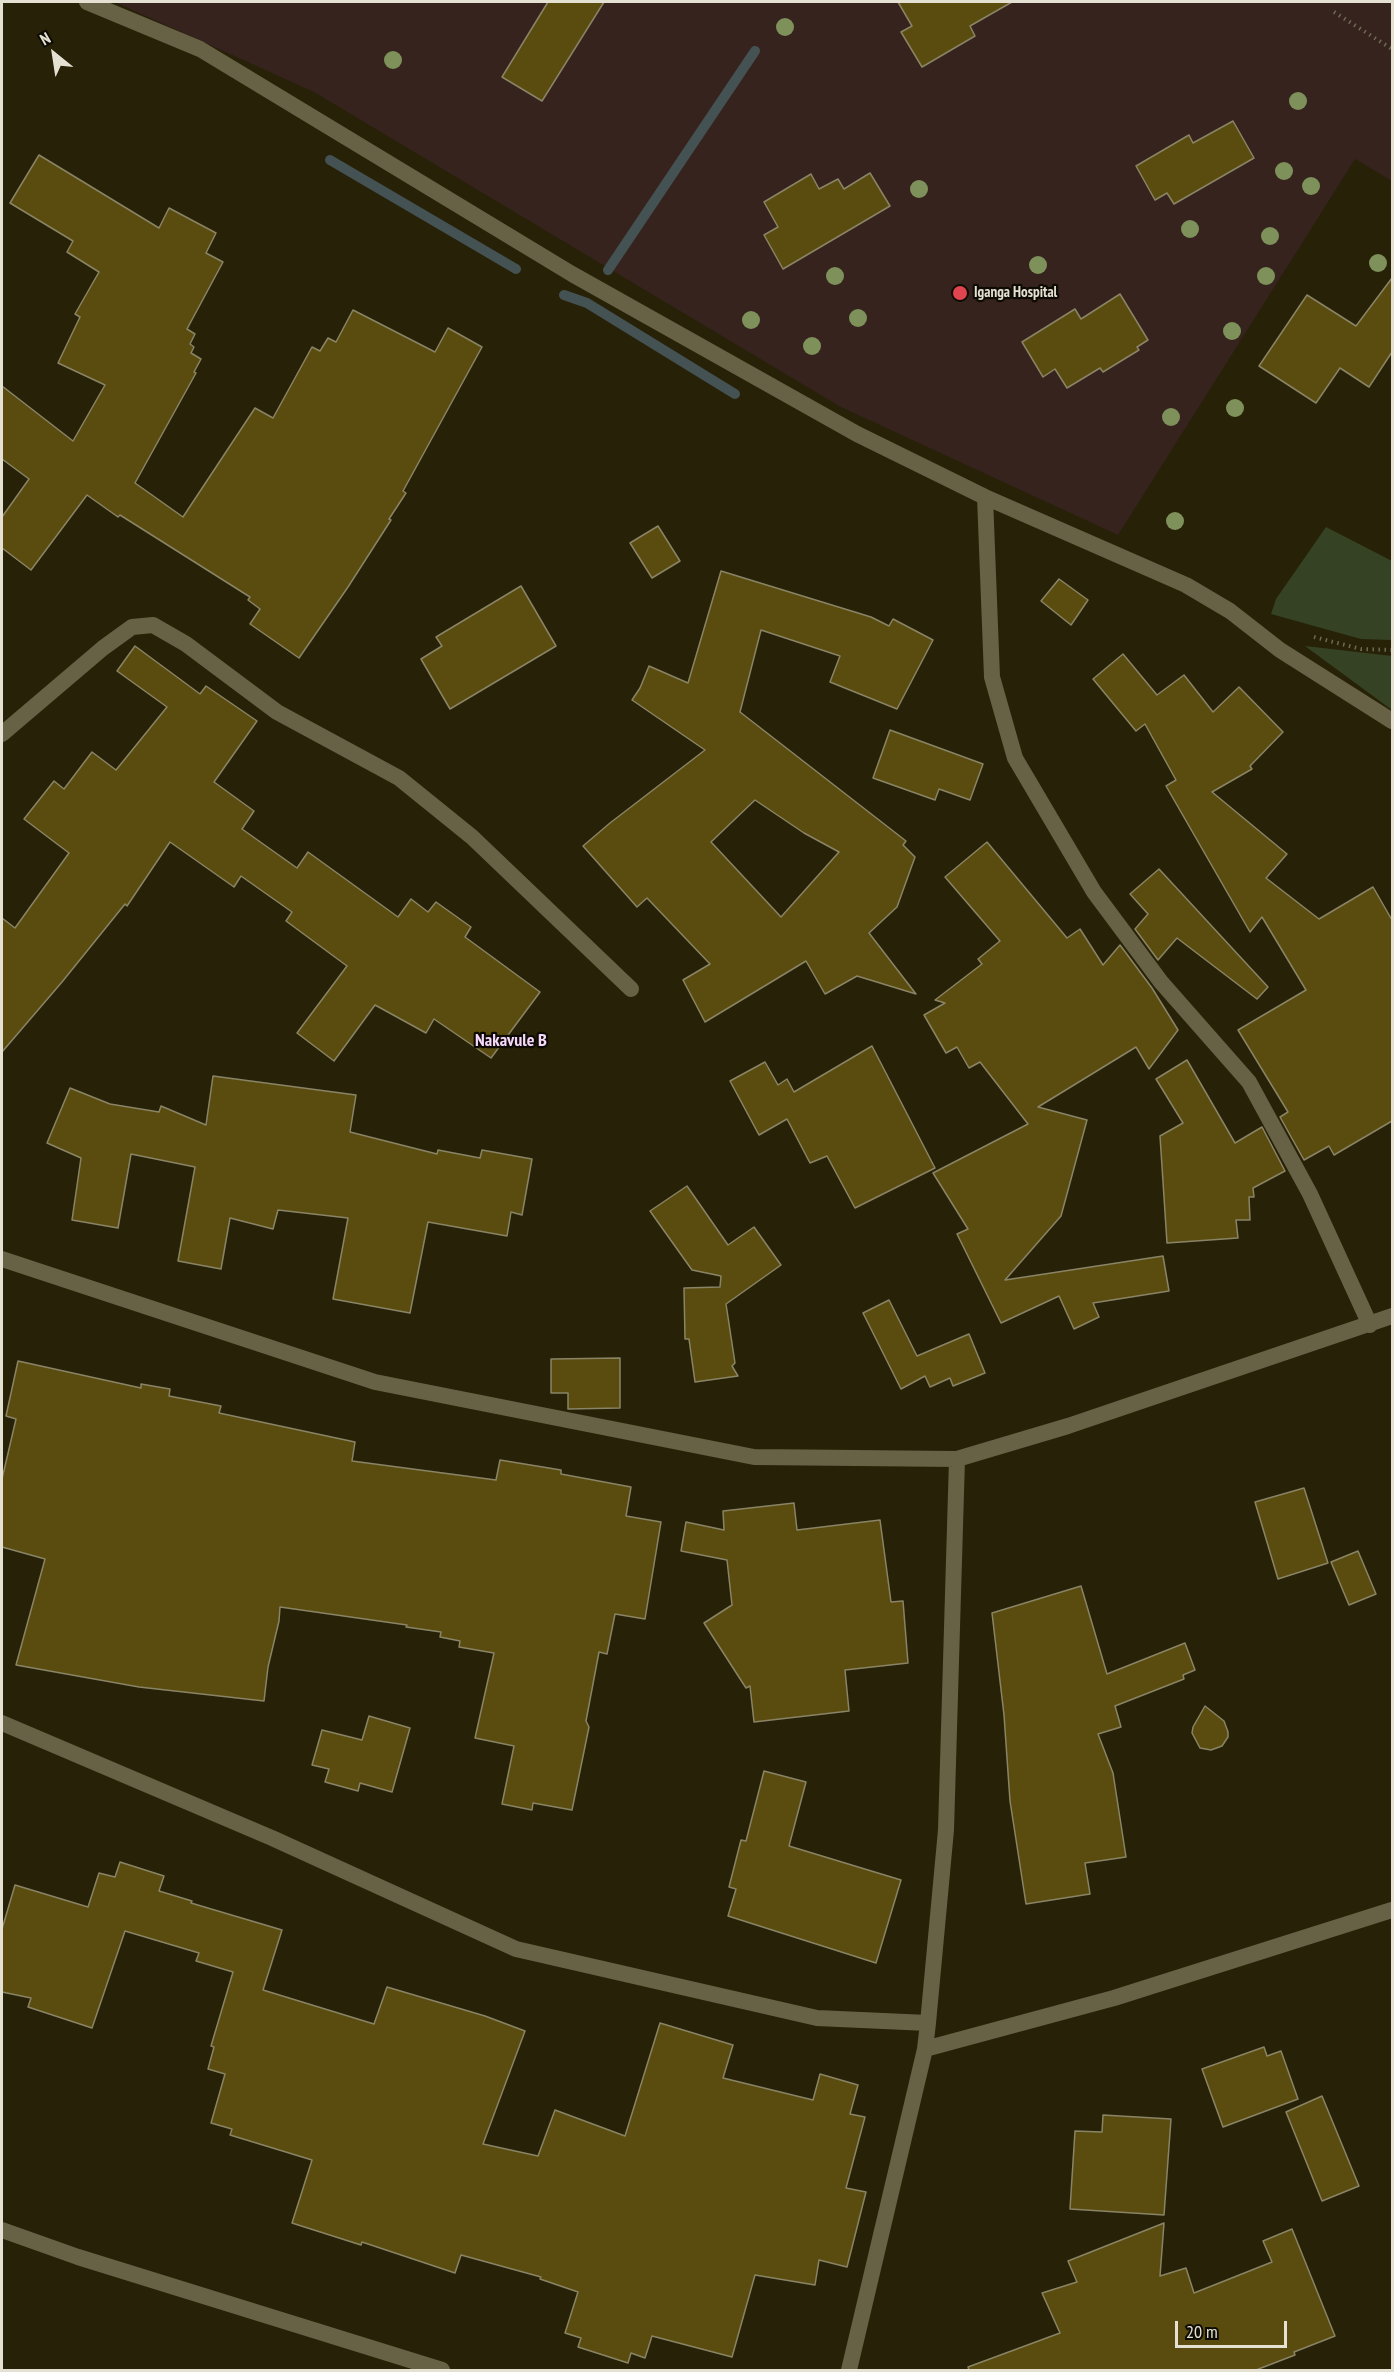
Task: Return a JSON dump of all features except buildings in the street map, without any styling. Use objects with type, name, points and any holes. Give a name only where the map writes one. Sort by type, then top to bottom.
[{"type":"street","points":[[87,2],[200,49],[582,280],[857,434],[985,497],[1186,585],[1230,611],[1280,650],[1392,721]]},
{"type":"street","points":[[985,497],[992,677],[1016,758],[1095,892],[1161,982],[1249,1082],[1310,1194],[1370,1325]]},
{"type":"street","points":[[2,734],[103,648],[132,627],[153,625],[186,644],[277,712],[399,778],[472,837],[631,989]]},
{"type":"street","points":[[2,1259],[375,1382],[754,1457],[957,1459],[1068,1426],[1392,1316]]},
{"type":"street","points":[[849,2370],[925,2049],[946,1830],[957,1459]]},
{"type":"street","points":[[2,1722],[272,1838],[516,1949],[817,2018],[928,2023]]},
{"type":"street","points":[[925,2049],[1114,1998],[1392,1910]]},
{"type":"street","points":[[2,2230],[78,2258],[442,2370]]},
{"type":"path","points":[[1334,12],[1392,49]]},
{"type":"shaded area","name":"Iganga Hospital","points":[[115,2],[1392,2],[1392,181],[1355,159],[1118,535],[839,406],[314,92]]},
{"type":"green space","points":[[1326,527],[1392,561],[1392,640],[1361,639],[1271,614],[1276,599]]},
{"type":"green space","points":[[1305,646],[1392,656],[1392,710]]},
{"type":"waterway","points":[[608,270],[755,51]]},
{"type":"waterway","points":[[330,160],[516,269]]},
{"type":"waterway","points":[[564,295],[587,303],[735,394]]},
{"type":"place","name":"Iganga Hospital","points":[[960,293]]},
{"type":"district","name":"Nakavule B","points":[[511,1041]]}]
